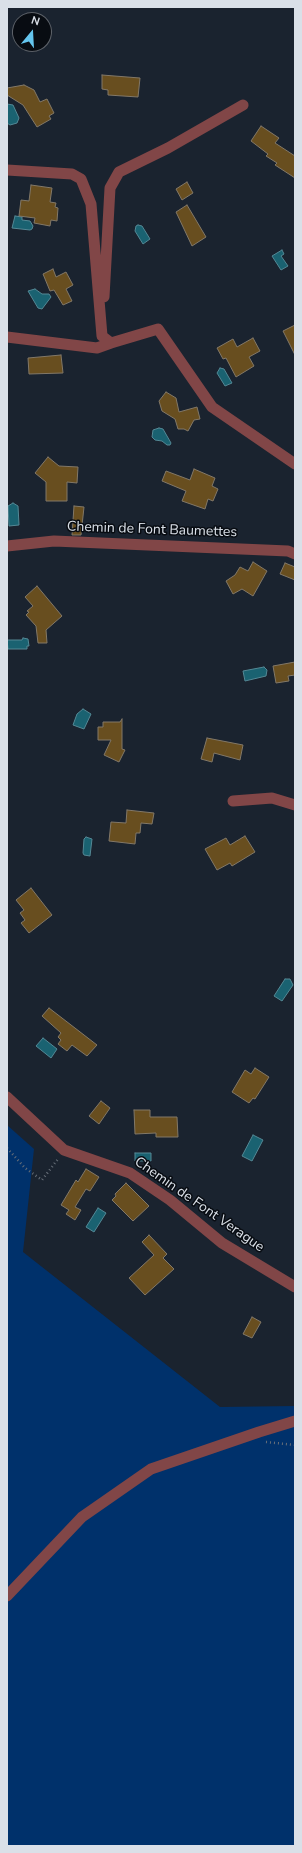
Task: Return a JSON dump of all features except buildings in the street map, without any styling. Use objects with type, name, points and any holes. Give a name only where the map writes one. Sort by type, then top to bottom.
[{"type":"street","points":[[102,336],[110,188],[119,172],[168,148],[243,105]]},
{"type":"street","points":[[7,170],[72,174],[81,179],[91,204],[102,336],[111,343]]},
{"type":"street","points":[[7,337],[97,348],[158,329],[212,407],[295,464]]},
{"type":"street","name":"Chemin de Font Baumettes","points":[[7,546],[54,541],[288,551],[295,554]]},
{"type":"street","points":[[233,801],[272,798],[295,805]]},
{"type":"street","name":"Chemin de Font Verague","points":[[7,1097],[64,1150],[130,1173],[170,1200],[222,1243],[295,1287]]},
{"type":"street","points":[[7,1596],[82,1517],[151,1470],[295,1421]]},
{"type":"path","points":[[7,1148],[25,1168],[42,1180],[64,1150]]},
{"type":"path","points":[[251,1435],[259,1440],[272,1444],[295,1445]]},
{"type":"shaded area","points":[[7,104],[13,105],[19,118],[17,123],[10,125],[7,123]]},
{"type":"shaded area","points":[[15,216],[22,217],[22,220],[30,221],[33,226],[32,229],[12,228]]},
{"type":"shaded area","points":[[136,226],[142,226],[150,239],[143,244],[135,231]]},
{"type":"shaded area","points":[[282,250],[284,254],[281,256],[288,266],[281,270],[272,256]]},
{"type":"shaded area","points":[[35,289],[42,294],[49,294],[51,297],[42,309],[38,308],[28,291]]},
{"type":"shaded area","points":[[220,368],[224,369],[232,383],[225,386],[217,373]]},
{"type":"shaded area","points":[[159,428],[163,429],[171,443],[170,445],[167,445],[162,441],[155,440],[152,437],[153,430]]},
{"type":"shaded area","points":[[13,503],[18,506],[19,525],[9,526],[8,506]]},
{"type":"shaded area","points":[[23,638],[28,639],[29,646],[27,646],[27,649],[8,649],[7,640],[22,640]]},
{"type":"shaded area","points":[[264,667],[267,670],[266,676],[245,681],[243,671]]},
{"type":"shaded area","points":[[83,709],[91,714],[84,729],[73,725],[77,714]]},
{"type":"shaded area","points":[[86,837],[92,839],[90,856],[84,855],[83,853],[84,839]]},
{"type":"shaded area","points":[[285,979],[290,979],[293,985],[282,1001],[274,996]]},
{"type":"shaded area","points":[[43,1038],[57,1049],[51,1058],[36,1046]]},
{"type":"shaded area","points":[[7,1125],[34,1149],[23,1252],[220,1407],[295,1406],[295,1846],[7,1846]]},
{"type":"shaded area","points":[[253,1135],[263,1140],[252,1161],[242,1156]]},
{"type":"shaded area","points":[[135,1153],[151,1153],[151,1161],[135,1161]]},
{"type":"shaded area","points":[[98,1208],[106,1213],[94,1232],[86,1227]]}]
